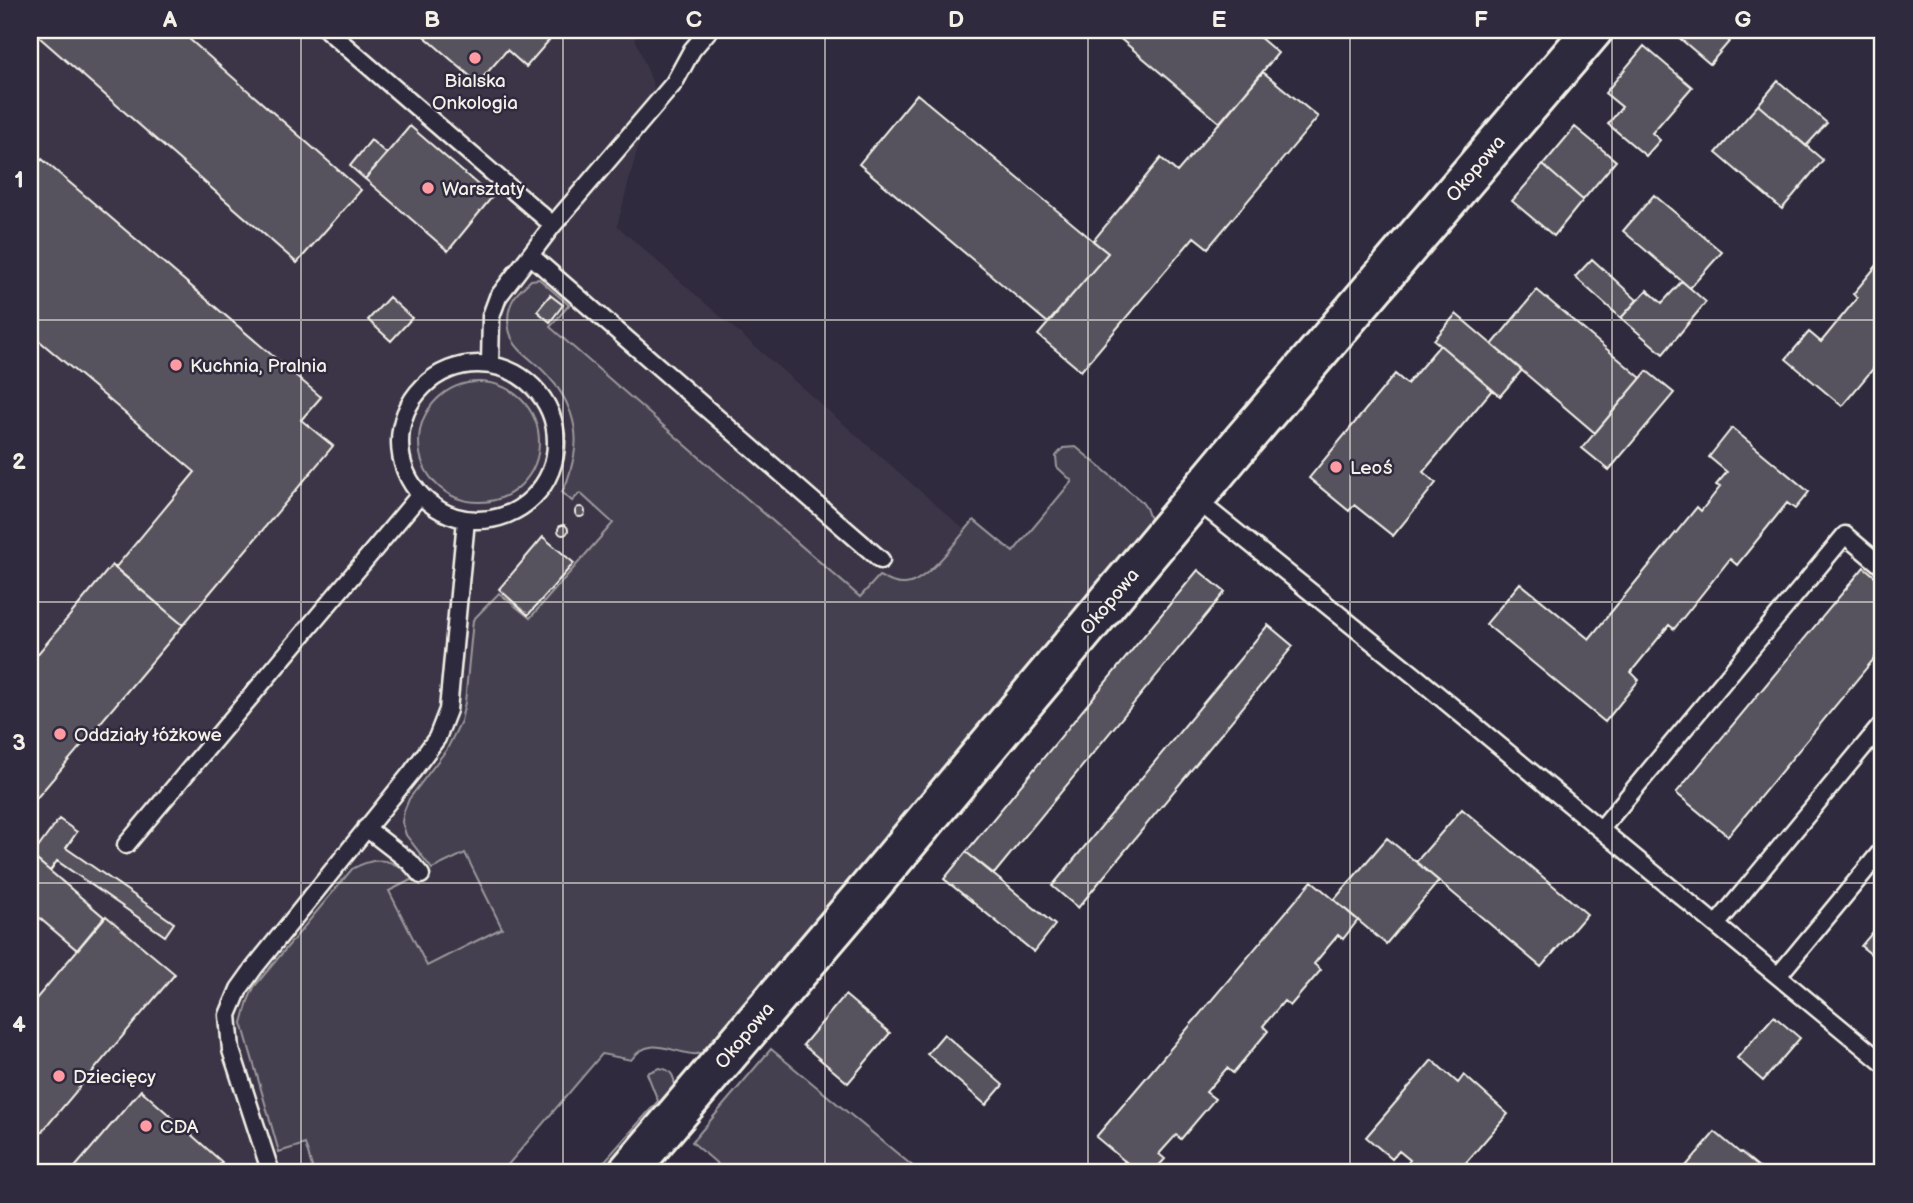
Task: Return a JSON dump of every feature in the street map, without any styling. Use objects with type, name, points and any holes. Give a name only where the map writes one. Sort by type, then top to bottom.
[{"type":"street","name":"Okopowa","points":[[626,1173],[870,887],[1194,498],[1593,30]]},
{"type":"lane","points":[[327,30],[553,226]]},
{"type":"lane","points":[[490,364],[491,316],[498,297],[553,226],[674,83],[692,50],[709,30]]},
{"type":"lane","points":[[531,256],[881,560]]},
{"type":"lane","points":[[490,364],[514,372],[534,386],[548,407],[556,430],[556,455],[547,479],[533,499],[512,513],[488,520],[466,520],[440,512],[419,496],[405,473],[399,446],[402,418],[415,393],[436,375],[462,365],[490,364]]},
{"type":"lane","points":[[126,845],[419,496]]},
{"type":"lane","points":[[1194,498],[1415,676],[1883,1063]]},
{"type":"lane","points":[[271,1173],[230,1050],[228,1015],[239,989],[254,968],[437,738],[448,710],[466,520]]},
{"type":"lane","points":[[1601,829],[1846,535],[1883,567]]},
{"type":"lane","points":[[1716,925],[1883,723]]},
{"type":"lane","points":[[366,828],[410,862],[421,875]]},
{"type":"lane","points":[[1778,976],[1883,849]]},
{"type":"shaded area","points":[[30,30],[632,30],[654,87],[617,226],[982,545],[441,1173],[30,1173]]},
{"type":"shaded area","points":[[539,279],[569,305],[550,327],[860,597],[879,576],[905,584],[923,576],[974,520],[1013,552],[1072,481],[1057,467],[1056,456],[1063,448],[1076,447],[1141,501],[1150,519],[1141,538],[709,1050],[695,1054],[652,1047],[638,1052],[631,1060],[602,1054],[501,1173],[314,1173],[305,1144],[279,1152],[242,1023],[254,987],[352,869],[377,860],[392,863],[413,879],[389,891],[427,966],[502,928],[465,853],[432,869],[406,835],[402,822],[404,811],[409,799],[447,749],[461,721],[473,620],[499,593],[530,618],[613,523],[580,493],[572,501],[562,492],[574,456],[575,434],[571,413],[555,384],[520,350],[509,331],[508,316],[512,301],[531,280]]},
{"type":"shaded area","points":[[479,382],[502,387],[521,400],[534,419],[539,442],[534,465],[521,484],[502,497],[479,502],[456,497],[437,484],[424,465],[419,442],[424,419],[437,400],[456,387]]},
{"type":"shaded area","points":[[771,1049],[921,1173],[728,1173],[692,1142]]},
{"type":"shaded area","points":[[659,1068],[672,1075],[674,1090],[604,1173],[594,1173],[658,1101],[647,1073]]},
{"type":"building","points":[[31,30],[179,30],[361,190],[297,263]]},
{"type":"building","name":"Bialska Onkologia","points":[[417,30],[558,30],[526,67],[507,50],[478,83]]},
{"type":"building","points":[[1110,30],[1251,30],[1278,53],[1220,123]]},
{"type":"building","points":[[1670,30],[1739,30],[1710,64]]},
{"type":"building","points":[[1644,46],[1692,87],[1652,133],[1660,140],[1646,156],[1608,124],[1622,107],[1605,93]]},
{"type":"building","points":[[1263,72],[1318,117],[1208,248],[1194,237],[1081,371],[1038,335],[1108,253],[1093,241],[1161,158],[1177,172]]},
{"type":"building","points":[[1778,81],[1827,123],[1806,146],[1758,105]]},
{"type":"building","points":[[917,94],[1108,253],[1048,323],[859,164]]},
{"type":"building","points":[[1758,105],[1823,160],[1782,209],[1716,153]]},
{"type":"building","name":"Warsztaty","points":[[410,126],[492,197],[448,251],[365,179]]},
{"type":"building","points":[[1575,127],[1616,161],[1583,200],[1543,165]]},
{"type":"building","points":[[371,140],[387,154],[365,179],[350,166]]},
{"type":"building","name":"Kuchnia, Pralnia","points":[[42,159],[321,397],[301,420],[333,446],[183,625],[115,568],[195,472],[30,333],[30,174]]},
{"type":"building","points":[[1543,165],[1583,200],[1554,236],[1512,201]]},
{"type":"building","points":[[1654,195],[1722,252],[1690,288],[1623,231]]},
{"type":"building","points":[[1883,258],[1883,357],[1842,406],[1786,359],[1809,332],[1821,342],[1857,298],[1853,294]]},
{"type":"building","points":[[1592,259],[1637,300],[1621,318],[1575,277]]},
{"type":"building","points":[[1682,281],[1706,302],[1663,354],[1621,318],[1647,290],[1662,303]]},
{"type":"building","points":[[1537,290],[1641,378],[1595,433],[1492,345]]},
{"type":"building","points":[[550,295],[563,305],[550,322],[537,311]]},
{"type":"building","points":[[389,297],[412,318],[391,341],[368,320]]},
{"type":"building","points":[[1456,314],[1522,370],[1500,396],[1434,340]]},
{"type":"building","points":[[1440,345],[1492,390],[1423,472],[1436,483],[1393,536],[1354,505],[1349,511],[1309,478],[1395,374],[1407,384]]},
{"type":"building","points":[[1647,371],[1674,393],[1609,470],[1582,448]]},
{"type":"building","points":[[1732,428],[1809,492],[1795,509],[1787,503],[1737,565],[1730,559],[1674,629],[1669,625],[1631,672],[1639,680],[1605,722],[1486,624],[1520,583],[1589,639],[1697,507],[1701,511],[1720,487],[1716,485],[1727,472],[1709,457]]},
{"type":"building","points":[[580,507],[584,508],[584,516],[580,517],[576,516],[575,512],[576,508]]},
{"type":"building","points":[[563,525],[567,526],[567,534],[563,535],[559,534],[558,530],[559,526]]},
{"type":"building","points":[[543,537],[574,563],[528,615],[499,589]]},
{"type":"building","name":"Oddziały łóżkowe","points":[[112,565],[183,625],[30,806],[30,663]]},
{"type":"building","points":[[1864,567],[1883,583],[1883,648],[1728,836],[1676,793]]},
{"type":"building","points":[[1198,570],[1225,592],[994,874],[966,852]]},
{"type":"building","points":[[1268,625],[1293,646],[1078,908],[1052,886]]},
{"type":"building","points":[[1462,809],[1587,914],[1541,967],[1416,862]]},
{"type":"building","points":[[59,819],[77,832],[66,848],[174,923],[165,936],[57,861],[50,871],[32,856]]},
{"type":"building","points":[[1387,838],[1439,881],[1386,944],[1334,900]]},
{"type":"building","points":[[966,852],[1055,925],[1034,952],[944,879]]},
{"type":"building","points":[[30,854],[104,917],[77,950],[30,910]]},
{"type":"building","points":[[1312,881],[1358,920],[1343,939],[1338,935],[1314,964],[1321,970],[1290,1006],[1284,1001],[1263,1026],[1268,1031],[1233,1073],[1227,1068],[1206,1092],[1215,1099],[1181,1139],[1176,1135],[1159,1154],[1165,1159],[1152,1173],[1139,1173],[1096,1137]]},
{"type":"building","name":"Dziecięcy","points":[[106,916],[175,974],[30,1146],[30,1006]]},
{"type":"building","points":[[1883,920],[1883,964],[1861,946]]},
{"type":"building","points":[[845,995],[890,1033],[848,1083],[803,1045]]},
{"type":"building","points":[[1774,1016],[1800,1038],[1763,1081],[1737,1058]]},
{"type":"building","points":[[944,1034],[1003,1085],[986,1105],[927,1054]]},
{"type":"building","points":[[1432,1060],[1458,1083],[1464,1075],[1508,1114],[1457,1173],[1407,1173],[1403,1169],[1410,1160],[1399,1151],[1392,1159],[1366,1137]]},
{"type":"building","name":"CDA","points":[[141,1090],[222,1162],[213,1173],[70,1173]]},
{"type":"building","points":[[1715,1132],[1741,1152],[1766,1173],[1680,1173]]},
{"type":"building","points":[[1125,1161],[1139,1173],[1115,1173]]},
{"type":"place","name":"Bialska Onkologia","points":[[475,58]]},
{"type":"place","name":"Warsztaty","points":[[428,188]]},
{"type":"place","name":"Kuchnia, Pralnia","points":[[176,365]]},
{"type":"place","name":"Leoś","points":[[1336,467]]},
{"type":"place","name":"Oddziały łóżkowe","points":[[60,734]]},
{"type":"place","name":"Dziecięcy","points":[[59,1076]]},
{"type":"place","name":"CDA","points":[[146,1126]]}]
